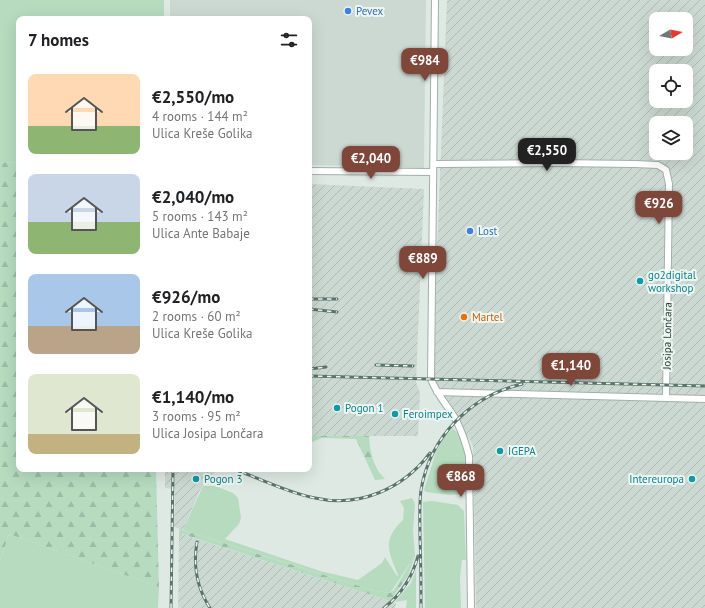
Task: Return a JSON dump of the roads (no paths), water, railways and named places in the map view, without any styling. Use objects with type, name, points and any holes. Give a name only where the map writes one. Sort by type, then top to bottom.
[{"type":"street","points":[[435,0],[431,379],[437,392],[456,420],[466,441],[469,456],[471,608]]},
{"type":"street","name":"Josipa Lončara","points":[[434,164],[556,163],[658,165],[666,170],[668,184],[666,398]]},
{"type":"street","points":[[312,171],[433,172]]},
{"type":"street","points":[[437,392],[705,399]]},
{"type":"railway","points":[[312,299],[337,299]]},
{"type":"railway","points":[[312,309],[337,312]]},
{"type":"railway","points":[[376,365],[413,366]]},
{"type":"railway","points":[[312,369],[326,367]]},
{"type":"railway","points":[[312,376],[705,386]]},
{"type":"railway","points":[[421,608],[420,496],[426,471],[433,453],[443,436],[455,422],[470,409],[486,398],[503,390],[522,384]]},
{"type":"railway","points":[[242,472],[306,496],[331,500],[348,500],[364,498],[393,486],[407,477],[430,453]]},
{"type":"railway","points":[[171,608],[173,472]]},
{"type":"railway","points":[[197,542],[197,576],[202,592],[210,608]]},
{"type":"railway","points":[[384,608],[406,585],[418,556]]},
{"type":"place","name":"Pevex","points":[[348,11]]},
{"type":"place","name":"Lost","points":[[470,231]]},
{"type":"place","name":"go2digital workshop","points":[[640,281]]},
{"type":"place","name":"Martel","points":[[464,317]]},
{"type":"place","name":"Pogon 1","points":[[337,408]]},
{"type":"place","name":"Feroimpex","points":[[395,414]]},
{"type":"place","name":"IGEPA","points":[[500,451]]},
{"type":"place","name":"Pogon 3","points":[[196,479]]},
{"type":"place","name":"Intereuropa","points":[[692,479]]}]
